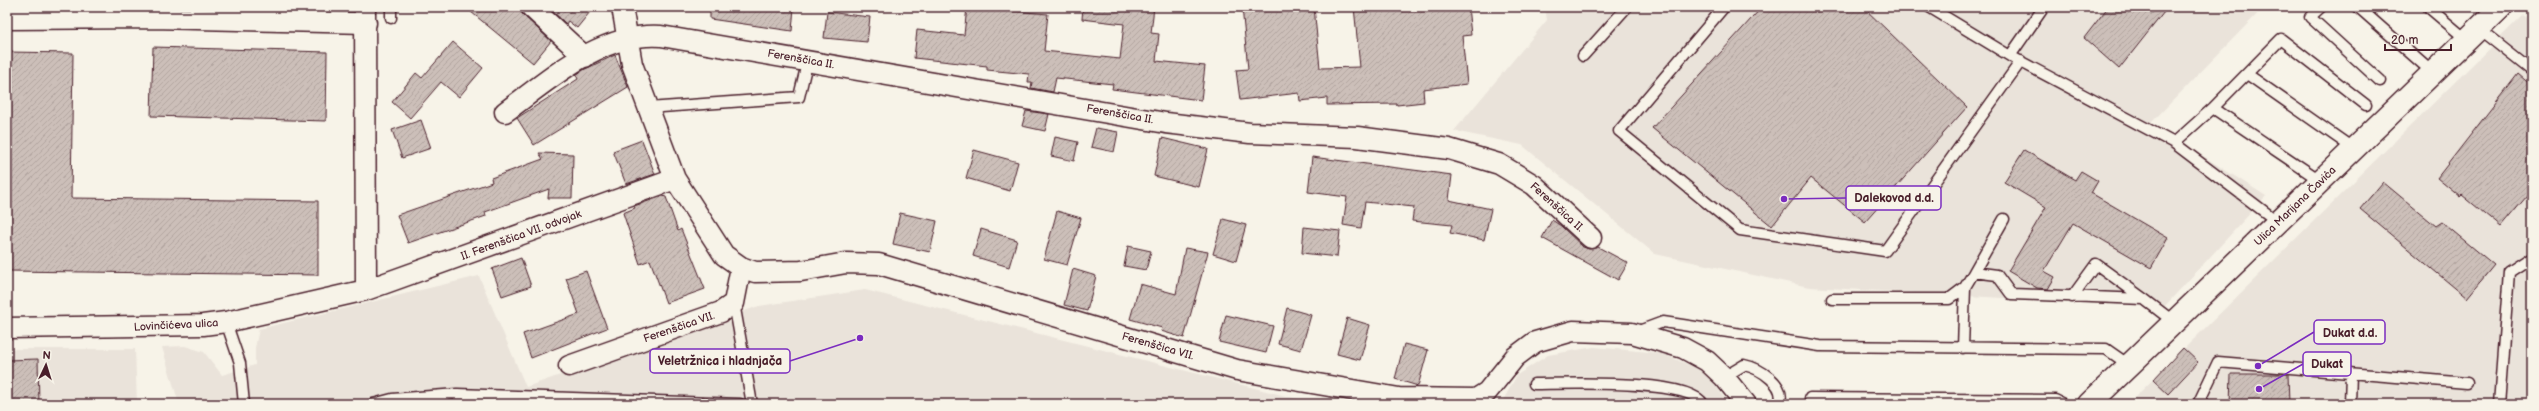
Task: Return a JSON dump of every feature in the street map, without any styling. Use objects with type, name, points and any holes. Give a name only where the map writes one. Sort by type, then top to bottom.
[{"type":"street","points":[[531,7],[585,57]]},
{"type":"street","points":[[622,7],[626,40],[648,108],[675,178],[724,256],[741,267],[734,303]]},
{"type":"street","name":"Ulica Marijana Čavića","points":[[2089,404],[2501,7]]},
{"type":"street","points":[[7,19],[153,13],[366,15],[366,290]]},
{"type":"street","name":"Ferenščica II.","points":[[505,112],[563,68],[585,57],[626,40],[643,36],[661,36],[808,59],[964,89],[1166,123],[1250,132],[1357,137],[1449,149],[1499,164],[1534,185],[1591,238]]},
{"type":"street","name":"II. Ferenščica VII. odvojak","points":[[366,290],[675,178]]},
{"type":"street","name":"Ferenščica VII.","points":[[741,267],[755,272],[801,271],[846,263],[879,264],[1237,370],[1399,398],[1476,399],[1487,392],[1516,357],[1535,342],[1573,331],[1632,333],[1683,348],[1707,361],[1724,377],[1746,404]]},
{"type":"street","name":"Lovinčićeva ulica","points":[[7,328],[195,326],[226,322],[366,290]]},
{"type":"street","name":"Ferenščica VII.","points":[[570,366],[721,312],[734,303]]},
{"type":"lane","points":[[391,7],[391,18]]},
{"type":"lane","points":[[1583,56],[1627,7]]},
{"type":"lane","points":[[1724,7],[1619,131],[1740,230],[1885,251],[2021,61]]},
{"type":"lane","points":[[1929,7],[2010,56],[2174,143],[2278,222]]},
{"type":"lane","points":[[2010,56],[2044,7]]},
{"type":"lane","points":[[2321,7],[2310,17],[2380,81]]},
{"type":"lane","points":[[2358,7],[2433,73]]},
{"type":"lane","points":[[2428,7],[2532,71]]},
{"type":"lane","points":[[2174,143],[2213,108],[2281,39],[2366,105]]},
{"type":"lane","points":[[648,108],[799,97],[808,59]]},
{"type":"lane","points":[[2247,74],[2354,149]]},
{"type":"lane","points":[[2213,108],[2321,181]]},
{"type":"lane","points":[[1832,299],[1949,299],[1965,287],[2004,219]]},
{"type":"lane","points":[[2499,404],[2510,272],[2532,257]]},
{"type":"lane","points":[[2072,297],[2096,264],[2144,298],[2174,322]]},
{"type":"lane","points":[[1974,272],[1997,275],[2011,294],[2144,298]]},
{"type":"lane","points":[[1963,348],[1965,287]]},
{"type":"lane","points":[[734,303],[752,404]]},
{"type":"lane","points":[[226,322],[240,363],[244,404]]},
{"type":"lane","points":[[1632,333],[1663,322],[1820,346],[2106,349],[2129,365]]},
{"type":"lane","points":[[2198,404],[2218,362],[2467,383]]},
{"type":"lane","points":[[1724,377],[1744,365],[1757,368],[1769,376],[1779,389],[1779,404]]},
{"type":"lane","points":[[2350,404],[2351,373]]},
{"type":"lane","points":[[1534,384],[1649,385],[1681,390],[1703,404]]},
{"type":"lane","points":[[373,404],[392,399],[457,394],[740,404]]},
{"type":"lane","points":[[1810,398],[2055,400],[2063,404]]},
{"type":"shaded area","points":[[1545,7],[2264,7],[2151,123],[2266,196],[2164,307],[1809,287],[1655,254],[1522,145],[1454,131],[1547,20]]},
{"type":"shaded area","points":[[2523,15],[2532,23],[2532,404],[2128,404]]},
{"type":"shaded area","points":[[479,276],[526,387],[759,306],[865,290],[1318,404],[179,404],[162,347],[185,346],[204,352],[222,375],[255,365],[255,348],[259,329]]},
{"type":"shaded area","points":[[1594,347],[1660,353],[1707,372],[1728,404],[1501,404],[1517,375],[1548,355]]},
{"type":"shaded area","points":[[7,349],[135,349],[137,404],[7,404]]},
{"type":"building","points":[[465,7],[520,7],[523,15],[551,41],[533,63]]},
{"type":"building","points":[[548,7],[594,7],[577,28],[568,21],[566,24]]},
{"type":"building","points":[[710,7],[794,7],[792,31],[710,19]]},
{"type":"building","points":[[967,7],[1048,14],[1044,51],[1120,59],[1124,24],[1082,19],[1083,7],[1154,7],[1151,33],[1159,34],[1156,61],[1205,66],[1201,100],[1112,89],[1113,84],[1056,78],[1053,92],[1031,88],[1032,82],[1028,82],[1029,74],[987,70],[987,66],[914,58],[917,30],[964,35]]},
{"type":"building","points":[[1242,7],[1314,7],[1320,68],[1360,67],[1354,7],[1387,7],[1387,11],[1427,7],[1468,7],[1471,35],[1462,36],[1467,84],[1423,89],[1424,102],[1397,105],[1327,105],[1327,98],[1300,101],[1299,93],[1240,100],[1236,70],[1248,69]]},
{"type":"building","points":[[1762,7],[1863,7],[1967,107],[1865,222],[1811,178],[1772,226],[1652,128]]},
{"type":"building","points":[[2108,7],[2168,7],[2119,69],[2084,38]]},
{"type":"building","points":[[827,12],[870,17],[867,42],[824,38]]},
{"type":"building","points":[[453,42],[483,68],[459,97],[441,82],[410,118],[392,102],[416,73],[422,78]]},
{"type":"building","points":[[153,47],[327,52],[326,121],[151,116]]},
{"type":"building","points":[[7,52],[73,53],[71,198],[318,201],[318,275],[7,271]]},
{"type":"building","points":[[615,55],[628,87],[534,145],[517,118],[578,79],[576,75],[583,70]]},
{"type":"building","points":[[2518,74],[2532,86],[2532,190],[2501,227],[2462,195],[2460,197],[2437,178]]},
{"type":"building","points":[[1026,111],[1049,114],[1045,131],[1022,126]]},
{"type":"building","points":[[421,120],[431,148],[402,158],[392,130]]},
{"type":"building","points":[[1096,128],[1118,132],[1114,152],[1091,147]]},
{"type":"building","points":[[1055,137],[1078,142],[1074,161],[1051,156]]},
{"type":"building","points":[[1162,138],[1208,149],[1199,187],[1154,176]]},
{"type":"building","points":[[642,140],[655,174],[626,184],[613,151]]},
{"type":"building","points":[[974,150],[1018,162],[1010,191],[966,178]]},
{"type":"building","points":[[2024,150],[2075,180],[2081,171],[2098,181],[2091,193],[2168,238],[2151,268],[2073,223],[2044,271],[2055,277],[2048,289],[2037,288],[2008,271],[2046,207],[2004,182]]},
{"type":"building","points":[[539,153],[573,154],[572,198],[548,198],[549,189],[485,212],[486,216],[408,243],[397,215],[492,182],[491,178],[543,159]]},
{"type":"building","points":[[1312,157],[1452,175],[1449,200],[1491,209],[1484,240],[1450,233],[1452,225],[1412,221],[1414,207],[1365,202],[1361,228],[1343,225],[1347,197],[1308,192]]},
{"type":"building","points":[[2383,182],[2436,226],[2442,222],[2494,265],[2467,298],[2360,209]]},
{"type":"building","points":[[663,196],[666,197],[678,231],[681,229],[705,289],[666,303],[650,260],[640,264],[623,213],[635,208],[634,206]]},
{"type":"building","points":[[1057,211],[1081,218],[1067,265],[1044,259]]},
{"type":"building","points":[[900,213],[937,221],[930,252],[893,244]]},
{"type":"building","points":[[1223,219],[1246,225],[1236,261],[1213,254]]},
{"type":"building","points":[[1552,220],[1561,226],[1583,247],[1589,249],[1598,247],[1628,263],[1618,280],[1542,238]]},
{"type":"building","points":[[1304,227],[1340,231],[1337,257],[1302,253]]},
{"type":"building","points":[[981,229],[1017,240],[1009,267],[973,256]]},
{"type":"building","points":[[1128,246],[1151,251],[1146,270],[1124,266]]},
{"type":"building","points":[[1185,248],[1208,252],[1184,338],[1161,331],[1162,328],[1130,319],[1140,284],[1176,294]]},
{"type":"building","points":[[521,258],[531,286],[502,296],[492,269]]},
{"type":"building","points":[[1073,269],[1096,276],[1087,311],[1064,305]]},
{"type":"building","points":[[586,271],[607,328],[531,358],[523,334],[579,314],[566,278]]},
{"type":"building","points":[[1287,308],[1311,315],[1301,350],[1278,344]]},
{"type":"building","points":[[1226,315],[1273,326],[1266,353],[1219,342]]},
{"type":"building","points":[[1347,318],[1370,325],[1360,360],[1337,354]]},
{"type":"building","points":[[1404,344],[1428,350],[1418,386],[1395,379]]},
{"type":"building","points":[[2183,348],[2198,362],[2168,394],[2153,380]]},
{"type":"building","points":[[38,359],[39,404],[7,404],[7,360]]},
{"type":"building","points":[[2231,374],[2288,374],[2289,404],[2230,404]]},
{"type":"place","name":"Dalekovod d.d.","points":[[1784,199]]},
{"type":"place","name":"Veletržnica i hladnjača","points":[[860,338]]},
{"type":"place","name":"Dukat d.d.","points":[[2258,366]]},
{"type":"place","name":"Dukat","points":[[2259,389]]}]
